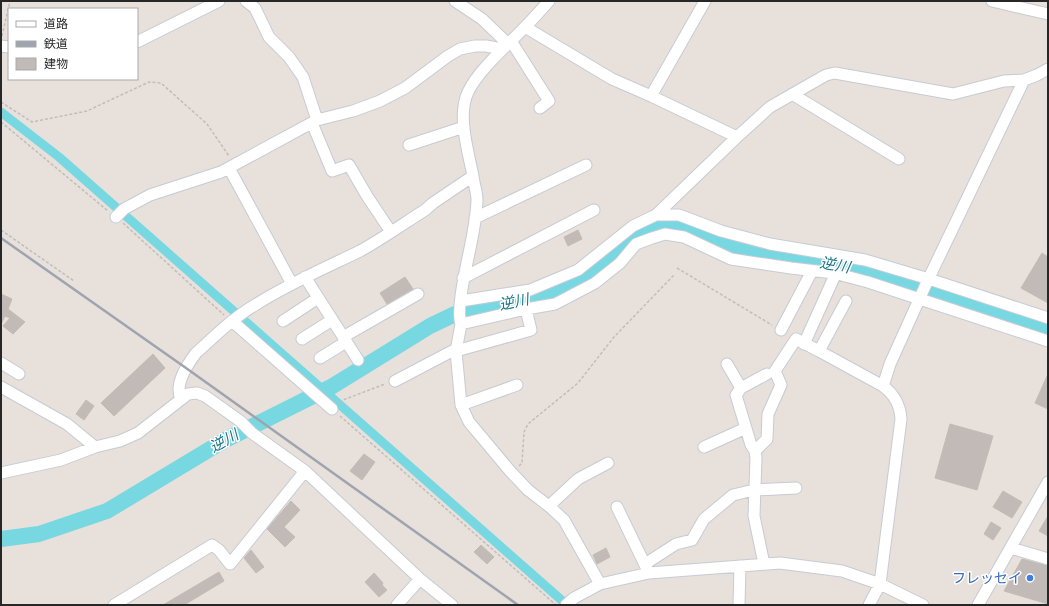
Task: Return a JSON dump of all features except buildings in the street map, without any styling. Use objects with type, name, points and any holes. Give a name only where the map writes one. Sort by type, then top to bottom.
[{"type":"street","points":[[138,42],[219,1]]},
{"type":"street","points":[[246,1],[255,8],[269,37],[289,57],[303,77],[314,121],[332,172],[349,165],[367,196],[391,232]]},
{"type":"street","points":[[455,1],[482,19],[507,45],[549,101],[540,108]]},
{"type":"street","points":[[549,1],[479,76],[468,92],[464,110],[464,127],[477,199],[475,218],[463,278],[461,322],[456,350],[461,405],[469,422],[528,490],[564,520],[600,584]]},
{"type":"street","points":[[651,96],[705,1]]},
{"type":"street","points":[[992,1],[1048,14]]},
{"type":"street","points":[[525,27],[612,79],[736,137]]},
{"type":"street","points":[[119,213],[150,195],[221,172],[314,121],[353,111],[380,101],[405,88],[448,56],[460,49],[481,46],[507,45]]},
{"type":"street","points":[[656,216],[736,137],[770,107],[826,74],[835,73],[953,94],[1004,81],[1024,80],[1048,69]]},
{"type":"street","points":[[883,386],[890,364],[925,288],[1024,80]]},
{"type":"street","points":[[792,94],[899,160]]},
{"type":"street","points":[[409,145],[464,127]]},
{"type":"street","points":[[475,218],[586,165]]},
{"type":"street","points":[[232,166],[292,284]]},
{"type":"street","points":[[181,399],[178,391],[179,386],[192,359],[243,313],[254,305],[305,277],[362,250],[473,176]]},
{"type":"street","points":[[463,278],[594,210]]},
{"type":"street","points":[[461,305],[530,290],[578,270],[633,226],[656,216],[679,215],[721,231],[770,244],[865,260],[925,288],[1048,341]]},
{"type":"street","points":[[461,322],[555,304],[595,283],[620,263],[636,244],[665,234],[684,237],[730,259],[836,273],[868,282],[925,288],[1048,318]]},
{"type":"street","points":[[781,330],[812,271]]},
{"type":"street","points":[[804,344],[836,273]]},
{"type":"street","points":[[305,277],[358,360]]},
{"type":"street","points":[[320,358],[345,340],[418,294]]},
{"type":"street","points":[[283,321],[318,298]]},
{"type":"street","points":[[818,351],[846,301]]},
{"type":"street","points":[[395,381],[456,350],[531,330],[526,309]]},
{"type":"street","points":[[302,338],[332,320]]},
{"type":"street","points":[[233,321],[332,409]]},
{"type":"street","points":[[755,451],[767,439],[768,414],[782,385],[775,372],[796,339],[883,386],[889,391],[899,405],[901,419],[880,584],[869,605]]},
{"type":"street","points":[[1,363],[19,374]]},
{"type":"street","points":[[727,364],[742,388]]},
{"type":"street","points":[[764,564],[754,516],[755,451],[750,445],[736,395],[742,388],[767,374]]},
{"type":"street","points":[[461,405],[517,385]]},
{"type":"street","points":[[1,387],[68,424],[95,447]]},
{"type":"street","points":[[1,473],[61,460],[95,447],[120,441],[138,433],[188,394],[197,393],[204,396],[240,421],[252,433],[305,471],[420,580],[452,605]]},
{"type":"street","points":[[704,447],[746,428]]},
{"type":"street","points":[[549,506],[578,479],[608,463]]},
{"type":"street","points":[[114,605],[212,545],[219,550],[230,564],[305,471]]},
{"type":"street","points":[[978,605],[1048,482]]},
{"type":"street","points":[[647,568],[676,544],[692,540],[704,519],[733,495],[754,490],[796,488]]},
{"type":"street","points":[[617,507],[647,568]]},
{"type":"street","points":[[1011,548],[1048,559]]},
{"type":"street","points":[[570,602],[600,584],[647,568],[740,566],[780,563],[842,571],[880,584],[923,605]]},
{"type":"street","points":[[739,605],[740,566]]},
{"type":"street","points":[[398,605],[420,580]]},
{"type":"path","points":[[1,42],[8,10]]},
{"type":"path","points":[[1,102],[32,122],[87,111],[150,82],[161,83],[207,124],[232,166]]},
{"type":"path","points":[[1,230],[74,281]]},
{"type":"path","points":[[677,268],[781,330]]},
{"type":"path","points":[[512,473],[522,463],[524,432],[528,424],[578,383],[614,337],[674,275]]},
{"type":"path","points":[[342,400],[395,381]]},
{"type":"path","points":[[332,409],[556,605]]},
{"type":"waterway","points":[[1,112],[59,157],[567,605]]},
{"type":"waterway","name":"逆川","points":[[1,539],[39,534],[107,511],[225,440],[331,387],[430,326],[455,314],[550,294],[589,275],[636,237],[654,227],[682,227],[721,243],[763,253],[872,272],[1048,327]]},
{"type":"railway","points":[[1,238],[518,605]]},
{"type":"place","name":"フレッセイ","points":[[1030,578]]}]
